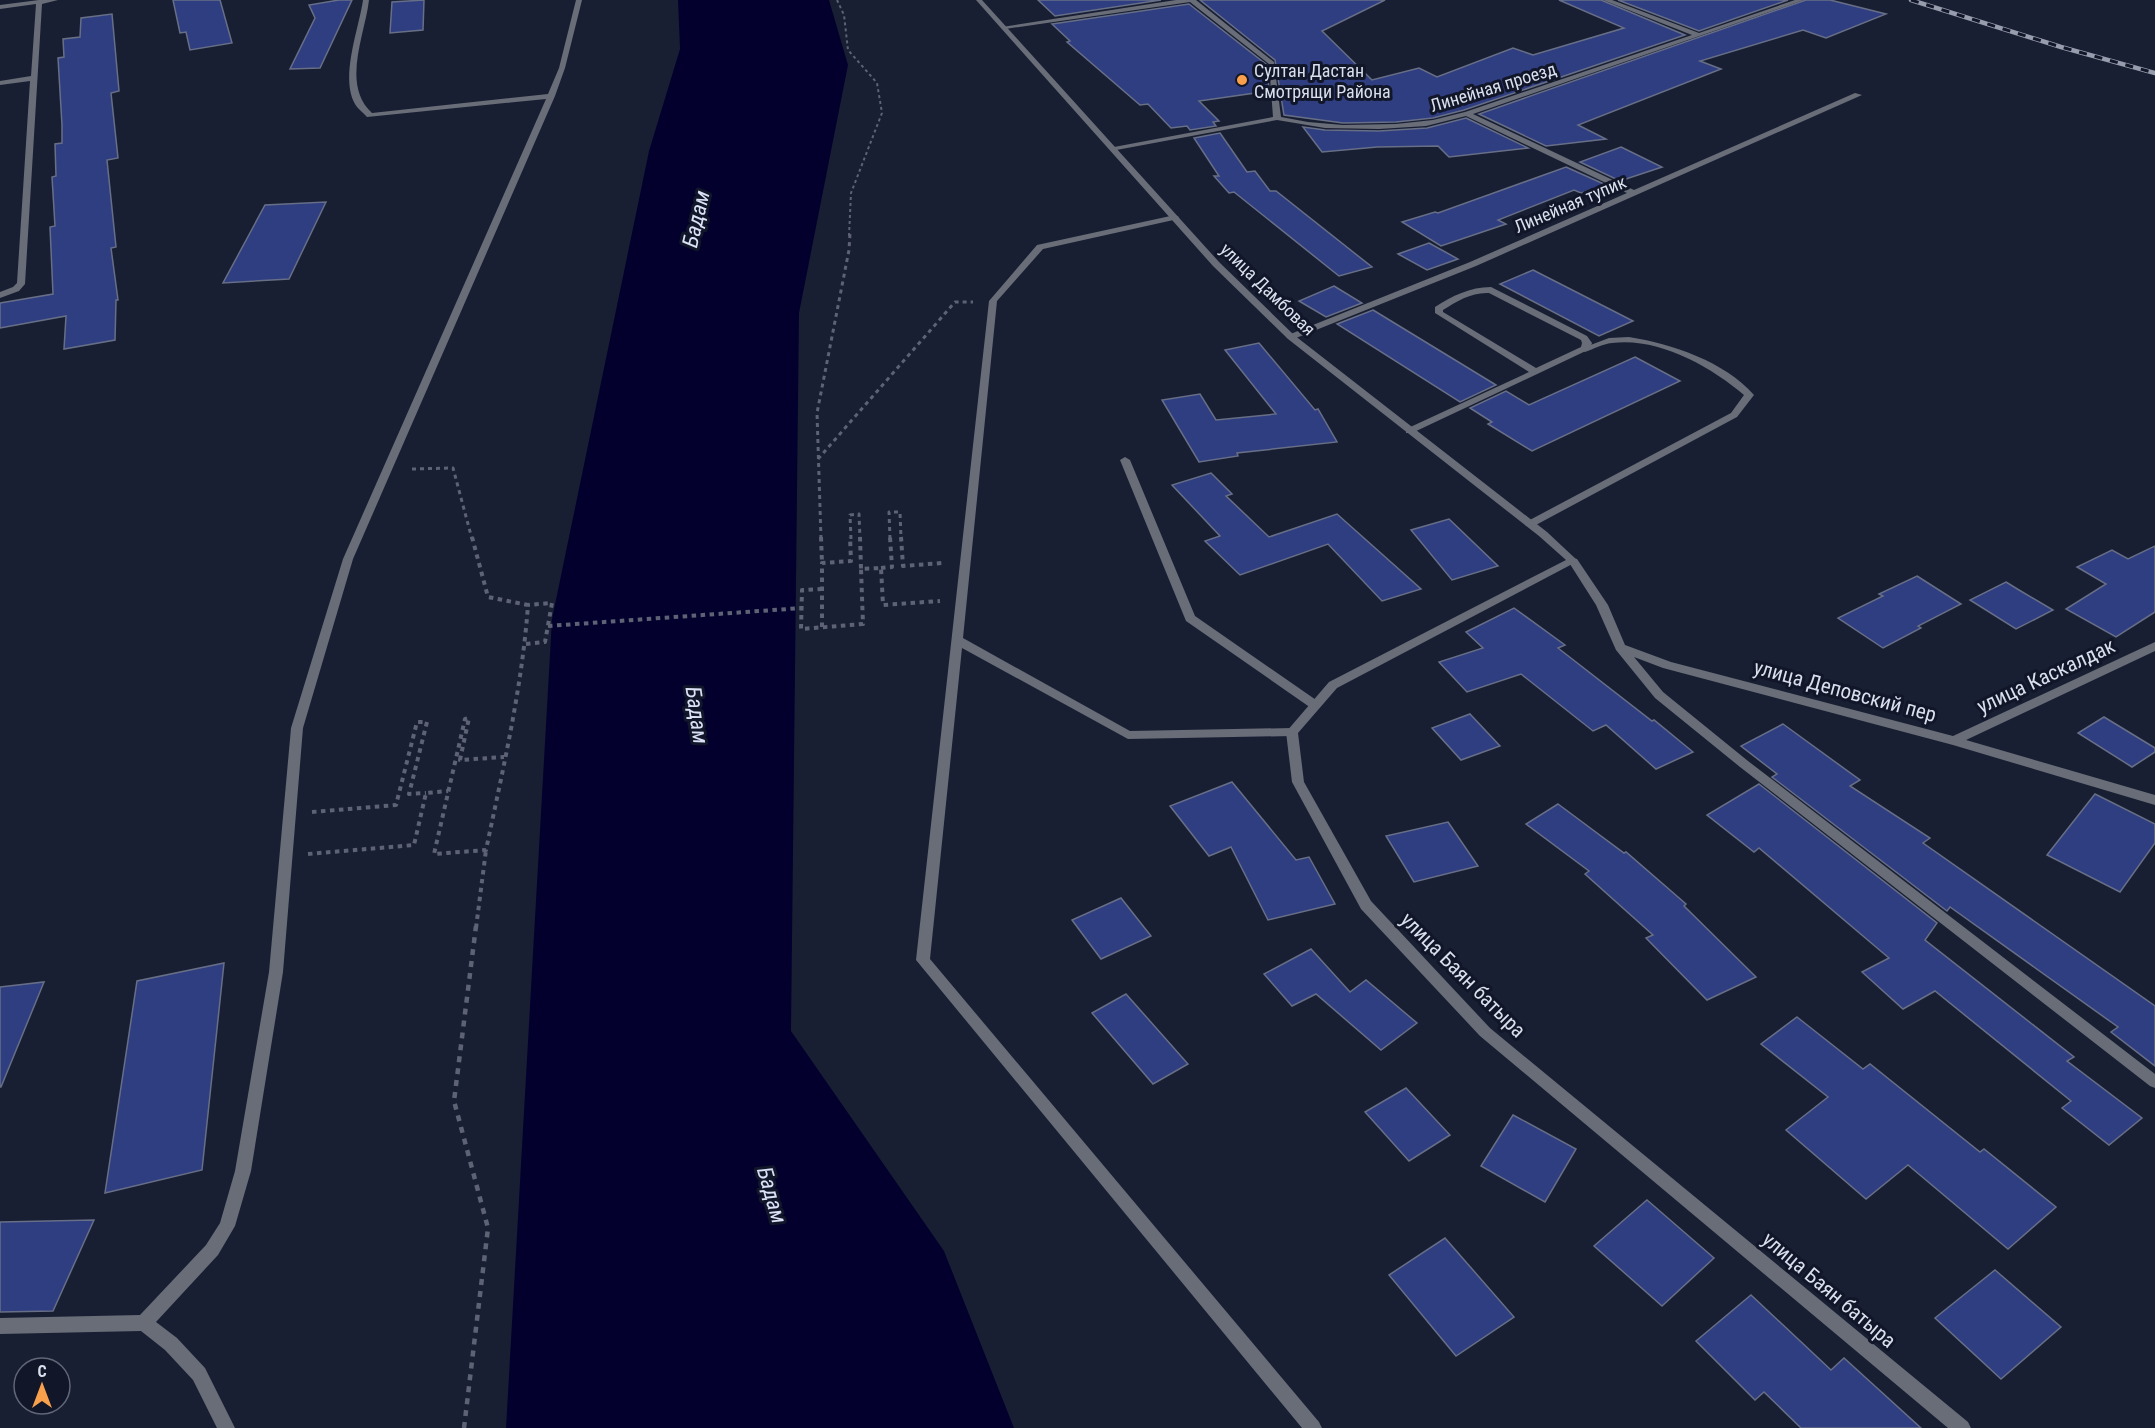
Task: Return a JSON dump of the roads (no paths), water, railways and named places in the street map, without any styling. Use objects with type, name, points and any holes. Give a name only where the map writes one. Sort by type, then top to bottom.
[{"type":"street","points":[[0,8],[55,0]]},
{"type":"street","points":[[366,0],[351,86],[360,109],[370,115],[551,96]]},
{"type":"street","points":[[144,1323],[212,1250],[227,1226],[243,1172],[276,972],[297,728],[348,559],[551,96],[562,68],[579,0]]},
{"type":"street","name":"улица Дамбовая","points":[[979,0],[1216,264],[1291,337],[1530,524],[1573,561]]},
{"type":"street","points":[[1005,27],[1190,0],[1272,63],[1277,118]]},
{"type":"street","points":[[1606,0],[1699,35]]},
{"type":"street","name":"Линейная проезд","points":[[1114,149],[1277,118],[1300,125],[1374,126],[1413,125],[1467,114],[1801,0]]},
{"type":"street","points":[[0,295],[16,289],[21,284],[39,2]]},
{"type":"street","points":[[0,83],[34,78]]},
{"type":"street","name":"Линейная тупик","points":[[1291,337],[1473,264],[1858,95]]},
{"type":"street","points":[[1467,114],[1635,194]]},
{"type":"street","points":[[1174,217],[1040,247],[993,301],[923,960],[1313,1428]]},
{"type":"street","points":[[1536,372],[1445,319],[1438,314],[1438,309],[1475,291],[1491,290],[1584,338],[1587,343],[1585,349]]},
{"type":"street","points":[[1409,431],[1585,349],[1612,340],[1662,345],[1734,380],[1749,395],[1734,416],[1530,524]]},
{"type":"street","points":[[1125,460],[1190,618],[1315,705]]},
{"type":"street","points":[[957,640],[1128,735],[1293,732],[1333,685],[1573,561],[1602,606],[1620,647],[1659,695],[1743,764],[2155,1082]]},
{"type":"street","name":"улица Каскалдак","points":[[1954,741],[2155,645]]},
{"type":"street","name":"улица Деповский пер","points":[[1620,647],[1667,664],[1954,741],[2155,800]]},
{"type":"street","name":"улица Баян батыра","points":[[1293,732],[1298,782],[1366,905],[1485,1032],[1962,1428]]},
{"type":"street","points":[[0,1326],[144,1323],[171,1344],[200,1374],[226,1428]]},
{"type":"water","name":"Бадам","points":[[678,0],[829,0],[848,65],[799,313],[791,1031],[944,1251],[1014,1428],[506,1428],[552,619],[649,151],[680,49]]},
{"type":"railway","points":[[1911,0],[2061,47],[2155,73]]},
{"type":"place","name":"Султан Дастан Смотрящи Района","points":[[1242,80]]}]
